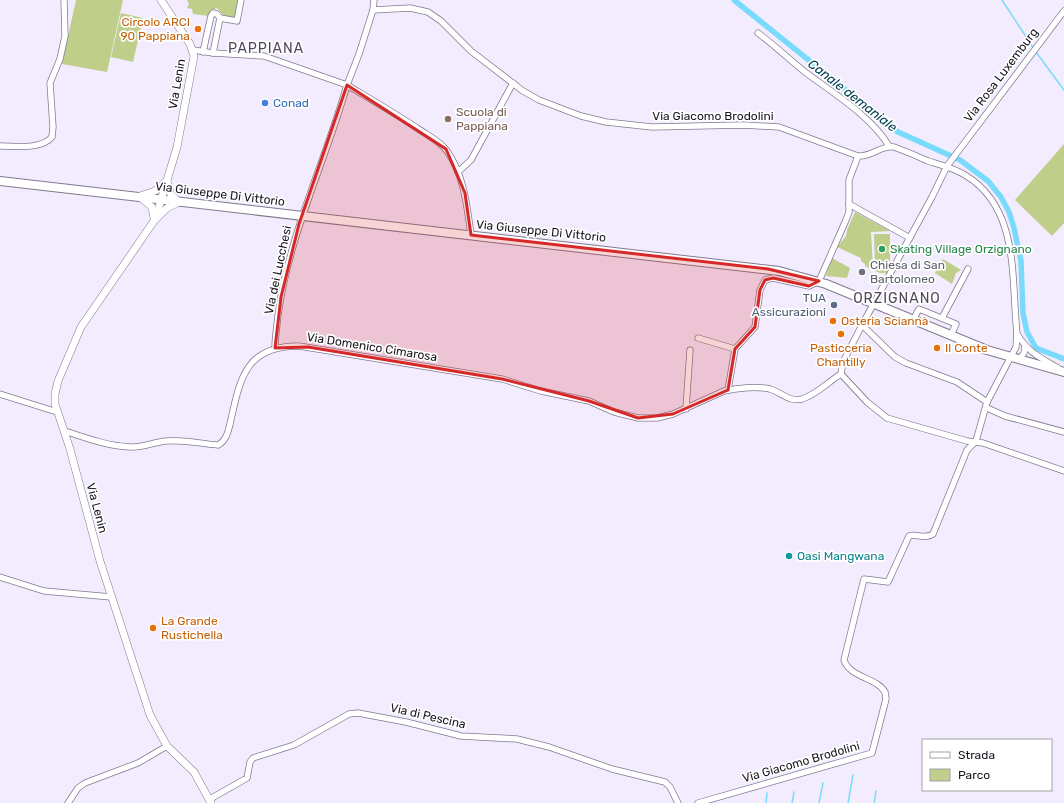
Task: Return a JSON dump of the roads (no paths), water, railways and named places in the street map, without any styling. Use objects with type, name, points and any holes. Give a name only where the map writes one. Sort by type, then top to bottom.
[{"type":"main road","name":"Via Giuseppe Di Vittorio","points":[[0,181],[768,269],[819,281],[952,336],[1009,357],[1064,372]]},
{"type":"street","points":[[0,146],[37,144],[45,142],[52,137],[53,127],[50,83],[60,59],[65,36],[64,0]]},
{"type":"street","name":"Via Lenin","points":[[154,221],[162,200],[184,113],[191,73],[193,50],[161,0]]},
{"type":"street","points":[[203,52],[213,13],[217,14],[220,18],[237,21],[241,0]]},
{"type":"street","points":[[347,85],[360,54],[373,10],[374,0]]},
{"type":"street","name":"Via Giacomo Brodolini","points":[[373,10],[410,8],[428,12],[441,21],[471,51],[538,100],[589,119],[652,127],[756,125],[779,127],[858,156]]},
{"type":"street","name":"Via Rosa Luxemburg","points":[[947,166],[1064,11]]},
{"type":"street","points":[[213,54],[220,18]]},
{"type":"street","points":[[728,390],[735,349],[755,327],[760,290],[765,280],[773,278],[809,286],[819,281],[846,220],[849,204],[849,180],[858,156],[869,155],[889,146],[883,137],[857,113],[758,33]]},
{"type":"street","points":[[193,50],[213,54],[264,56],[347,85],[438,142],[446,149],[458,172],[468,206],[471,235]]},
{"type":"street","points":[[458,172],[471,160],[513,83]]},
{"type":"street","name":"Via dei Lucchesi","points":[[275,348],[284,282],[302,216],[347,85]]},
{"type":"street","name":"Via Giacomo Brodolini","points":[[698,803],[872,753],[886,699],[885,692],[869,679],[848,667],[844,660],[864,579],[888,582],[909,536],[915,535],[924,538],[932,534],[967,450],[976,441],[987,405],[1009,357],[1016,347],[1017,334],[1010,248],[1000,212],[984,189],[964,174],[947,166],[889,146]]},
{"type":"street","points":[[947,166],[910,238],[873,303],[843,362],[841,374],[867,402],[887,418],[967,441],[976,441],[1064,471]]},
{"type":"street","points":[[154,221],[152,207],[140,196],[155,191],[167,180]]},
{"type":"street","points":[[167,180],[169,192],[179,202]]},
{"type":"street","name":"Via Lenin","points":[[179,202],[167,208],[154,221],[81,327],[56,388],[55,400],[57,412],[65,431],[100,561],[145,703],[167,746],[194,772],[210,801]]},
{"type":"street","points":[[849,204],[910,238]]},
{"type":"street","points":[[942,318],[968,269]]},
{"type":"street","points":[[913,320],[919,309],[942,318],[956,324],[952,336]]},
{"type":"street","points":[[862,325],[895,357],[906,363],[957,382],[987,405],[1005,416],[1064,432]]},
{"type":"street","points":[[1017,334],[1025,347],[1064,372]]},
{"type":"street","points":[[698,338],[735,349]]},
{"type":"street","name":"Via Domenico Cimarosa","points":[[65,431],[97,442],[129,447],[141,447],[159,442],[175,440],[218,445],[222,442],[228,432],[243,374],[255,360],[275,348],[308,347],[502,379],[541,391],[589,401],[614,412],[638,418],[662,417],[686,409],[728,390],[768,389],[789,399],[797,400],[810,395],[841,374]]},
{"type":"street","points":[[1019,360],[1024,353],[1025,347]]},
{"type":"street","points":[[686,409],[690,350]]},
{"type":"street","points":[[0,394],[57,412]]},
{"type":"street","points":[[0,578],[44,591],[111,597]]},
{"type":"street","name":"Via di Pescina","points":[[210,801],[247,778],[252,760],[294,745],[353,713],[406,722],[461,736],[505,737],[549,746],[612,769],[665,782],[670,787],[678,803]]},
{"type":"street","points":[[68,803],[78,788],[85,783],[118,772],[167,746]]},
{"type":"waterway","name":"Canale demaniale","points":[[734,0],[898,132],[960,160],[988,181],[1001,197],[1009,212],[1014,228],[1021,261],[1023,313],[1027,332],[1036,348],[1064,359]]},
{"type":"waterway","points":[[1002,0],[1034,49]]},
{"type":"waterway","points":[[1036,52],[1064,90]]},
{"type":"waterway","points":[[848,803],[853,775]]},
{"type":"waterway","points":[[819,803],[823,783]]},
{"type":"waterway","points":[[874,803],[876,791]]},
{"type":"waterway","points":[[792,803],[794,792]]},
{"type":"waterway","points":[[766,803],[767,793]]},
{"type":"place","name":"Circolo ARCI 90 Pappiana","points":[[198,29]]},
{"type":"place","name":"Conad","points":[[265,103]]},
{"type":"place","name":"Scuola di Pappiana","points":[[448,119]]},
{"type":"place","name":"Skating Village Orzignano","points":[[882,249]]},
{"type":"place","name":"Chiesa di San Bartolomeo","points":[[862,272]]},
{"type":"place","name":"TUA Assicurazioni","points":[[834,305]]},
{"type":"place","name":"Osteria Sciannà","points":[[833,321]]},
{"type":"place","name":"Pasticceria Chantilly","points":[[841,334]]},
{"type":"place","name":"Il Conte","points":[[937,348]]},
{"type":"place","name":"Oasi Mangwana","points":[[789,556]]},
{"type":"place","name":"La Grande Rustichella","points":[[153,628]]},
{"type":"district","name":"PAPPIANA","points":[[266,48]]},
{"type":"district","name":"ORZIGNANO","points":[[897,298]]}]
